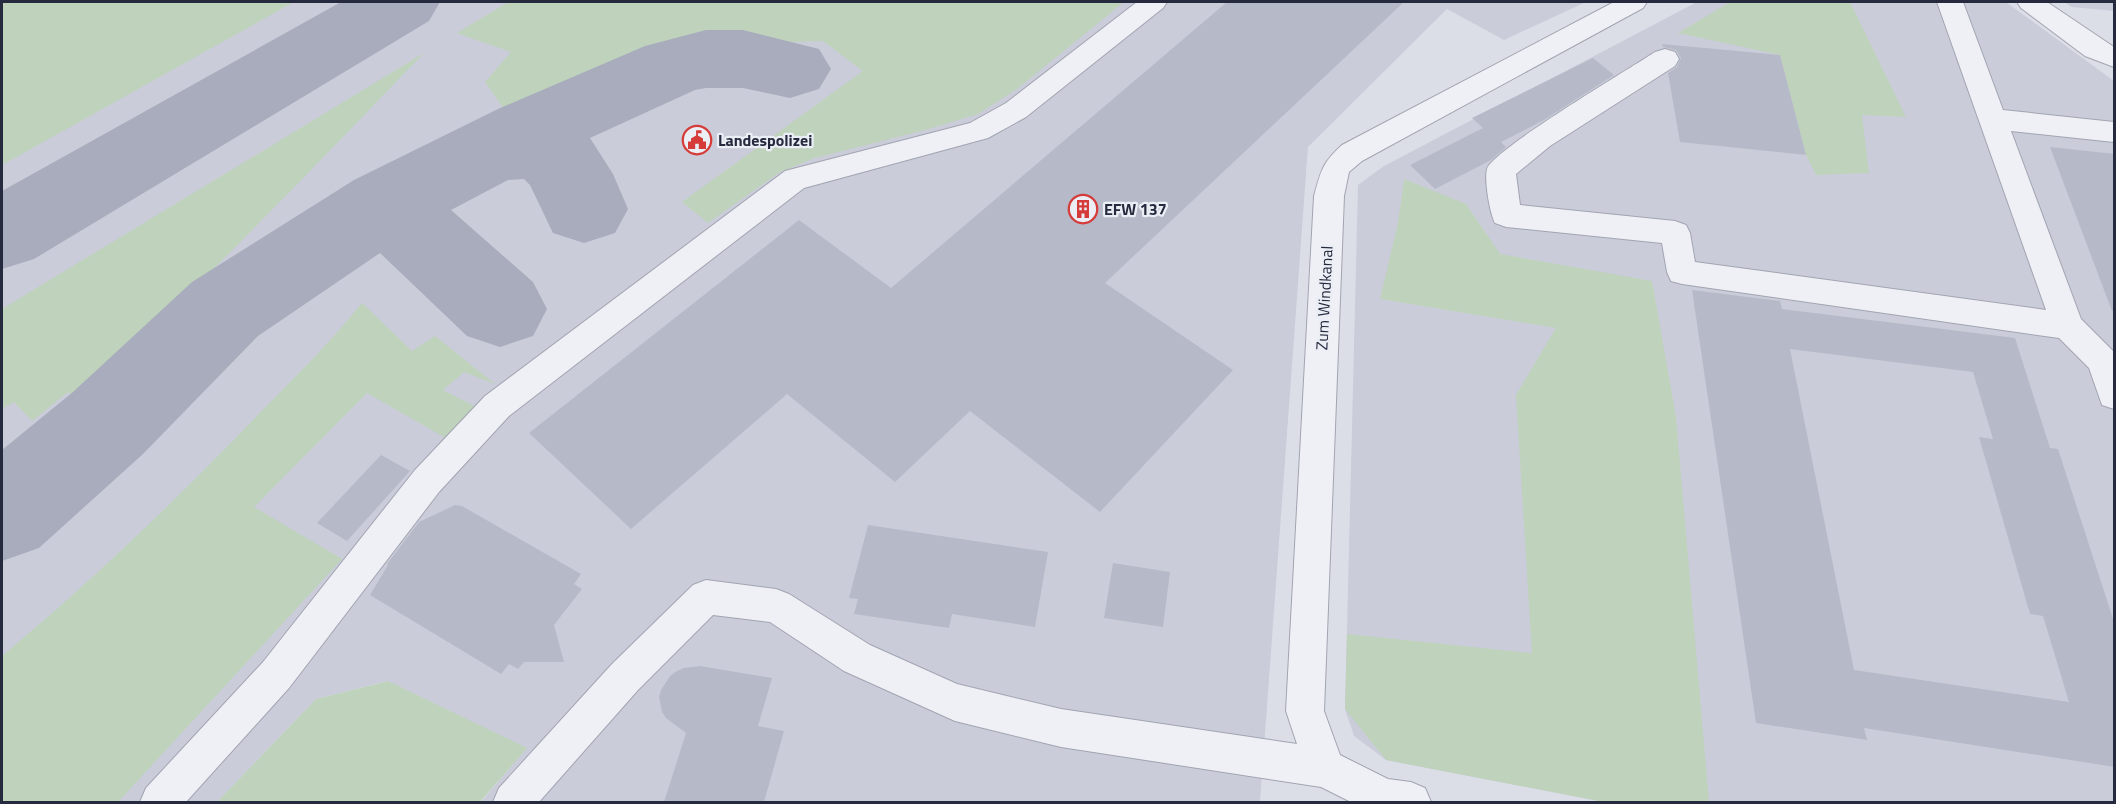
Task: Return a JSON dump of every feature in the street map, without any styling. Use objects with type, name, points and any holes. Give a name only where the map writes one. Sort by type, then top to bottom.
[{"type":"street","points":[[160,802],[276,675],[427,481],[496,406],[795,179],[978,131],[1016,111],[1154,2]]},
{"type":"street","name":"Zum Windkanal","points":[[1336,783],[1305,711],[1329,196],[1336,167],[1352,153],[1634,2]]},
{"type":"street","points":[[1950,2],[2068,326],[2109,362],[2115,395]]},
{"type":"street","points":[[2030,2],[2095,49],[2115,58]]},
{"type":"street","points":[[1665,59],[1540,139],[1501,170],[1506,214],[1676,233],[1682,272],[2068,326]]},
{"type":"street","points":[[1993,119],[2115,132]]},
{"type":"street","points":[[513,802],[625,677],[706,597],[776,606],[857,658],[955,702],[1061,728],[1336,783],[1384,798],[1411,802]]},
{"type":"shaded area","points":[[2,2],[1586,2],[1504,40],[1447,9],[1308,147],[1260,802],[481,802],[526,748],[387,681],[316,699],[217,802],[2,802]]},
{"type":"shaded area","points":[[1697,2],[2006,2],[2114,81],[2114,802],[1604,802],[1386,760],[1354,736],[1345,709],[1358,185],[1384,166]]},
{"type":"shaded area","points":[[2064,2],[2114,2],[2114,11],[2072,7]]},
{"type":"green space","points":[[2,2],[294,2],[2,165]]},
{"type":"green space","points":[[508,2],[1124,2],[1017,89],[978,114],[815,158],[780,172],[708,223],[682,202],[863,71],[823,41],[686,45],[514,123],[485,82],[511,52],[457,33]]},
{"type":"green space","points":[[1730,2],[1850,2],[1906,117],[1862,115],[1869,173],[1816,175],[1806,155],[1780,55],[1678,33]]},
{"type":"green space","points":[[424,53],[210,272],[77,399],[68,392],[32,421],[14,402],[2,409],[2,309]]},
{"type":"green space","points":[[1404,179],[1466,204],[1500,254],[1652,281],[1676,417],[1709,802],[1604,802],[1386,760],[1345,709],[1347,634],[1532,653],[1516,395],[1556,328],[1380,299],[1398,223]]},
{"type":"green space","points":[[362,303],[412,351],[435,336],[495,384],[464,372],[443,390],[480,409],[451,441],[367,393],[254,507],[342,559],[118,802],[2,802],[2,656],[100,570],[164,509],[311,361]]},
{"type":"green space","points":[[388,681],[527,748],[480,802],[217,802],[316,699]]},
{"type":"building","points":[[1227,2],[1404,2],[1105,283],[1233,370],[1100,512],[970,411],[895,482],[787,394],[631,529],[529,433],[799,220],[891,288]]},
{"type":"building","points":[[1662,44],[1780,55],[1806,155],[1680,142],[1668,73],[1677,67],[1681,58],[1676,50],[1663,47]]},
{"type":"building","points":[[1593,58],[1614,75],[1544,120],[1501,142],[1506,147],[1491,160],[1435,189],[1410,165],[1483,128],[1472,118]]},
{"type":"building","points":[[2050,147],[2115,154],[2115,310],[2112,311]]},
{"type":"building","points":[[1692,290],[1780,301],[1782,309],[2015,338],[2050,448],[2058,449],[2115,625],[2115,767],[1864,728],[1867,740],[1756,723]],"holes":[[[1790,349],[1973,372],[1993,439],[1979,437],[2030,614],[2043,616],[2069,702],[1854,670]]]},
{"type":"building","points":[[381,455],[410,471],[347,541],[317,523]]},
{"type":"building","points":[[455,505],[462,506],[581,574],[574,584],[582,589],[554,625],[564,662],[524,662],[518,669],[509,664],[501,674],[370,595],[387,564],[419,522]]},
{"type":"building","points":[[868,525],[1048,552],[1035,627],[952,614],[949,628],[854,614],[858,599],[849,598]]},
{"type":"building","points":[[1113,563],[1170,572],[1163,627],[1104,618]]},
{"type":"building","points":[[700,666],[772,678],[758,726],[784,731],[764,802],[664,802],[686,733],[666,718],[662,712],[659,697],[670,676],[684,668]]},
{"type":"taxiway","points":[[2,234],[401,2]]},
{"type":"taxiway","points":[[491,150],[674,66],[706,59],[724,58],[743,59],[790,69]]},
{"type":"taxiway","points":[[491,150],[528,147],[542,149],[553,154],[569,174],[584,209]]},
{"type":"taxiway","points":[[385,204],[491,150]]},
{"type":"taxiway","points":[[2,514],[108,423],[225,309],[385,204]]},
{"type":"taxiway","points":[[385,204],[500,309]]},
{"type":"place","name":"Landespolizei","points":[[697,140]]},
{"type":"place","name":"EFW 137","points":[[1083,209]]}]
